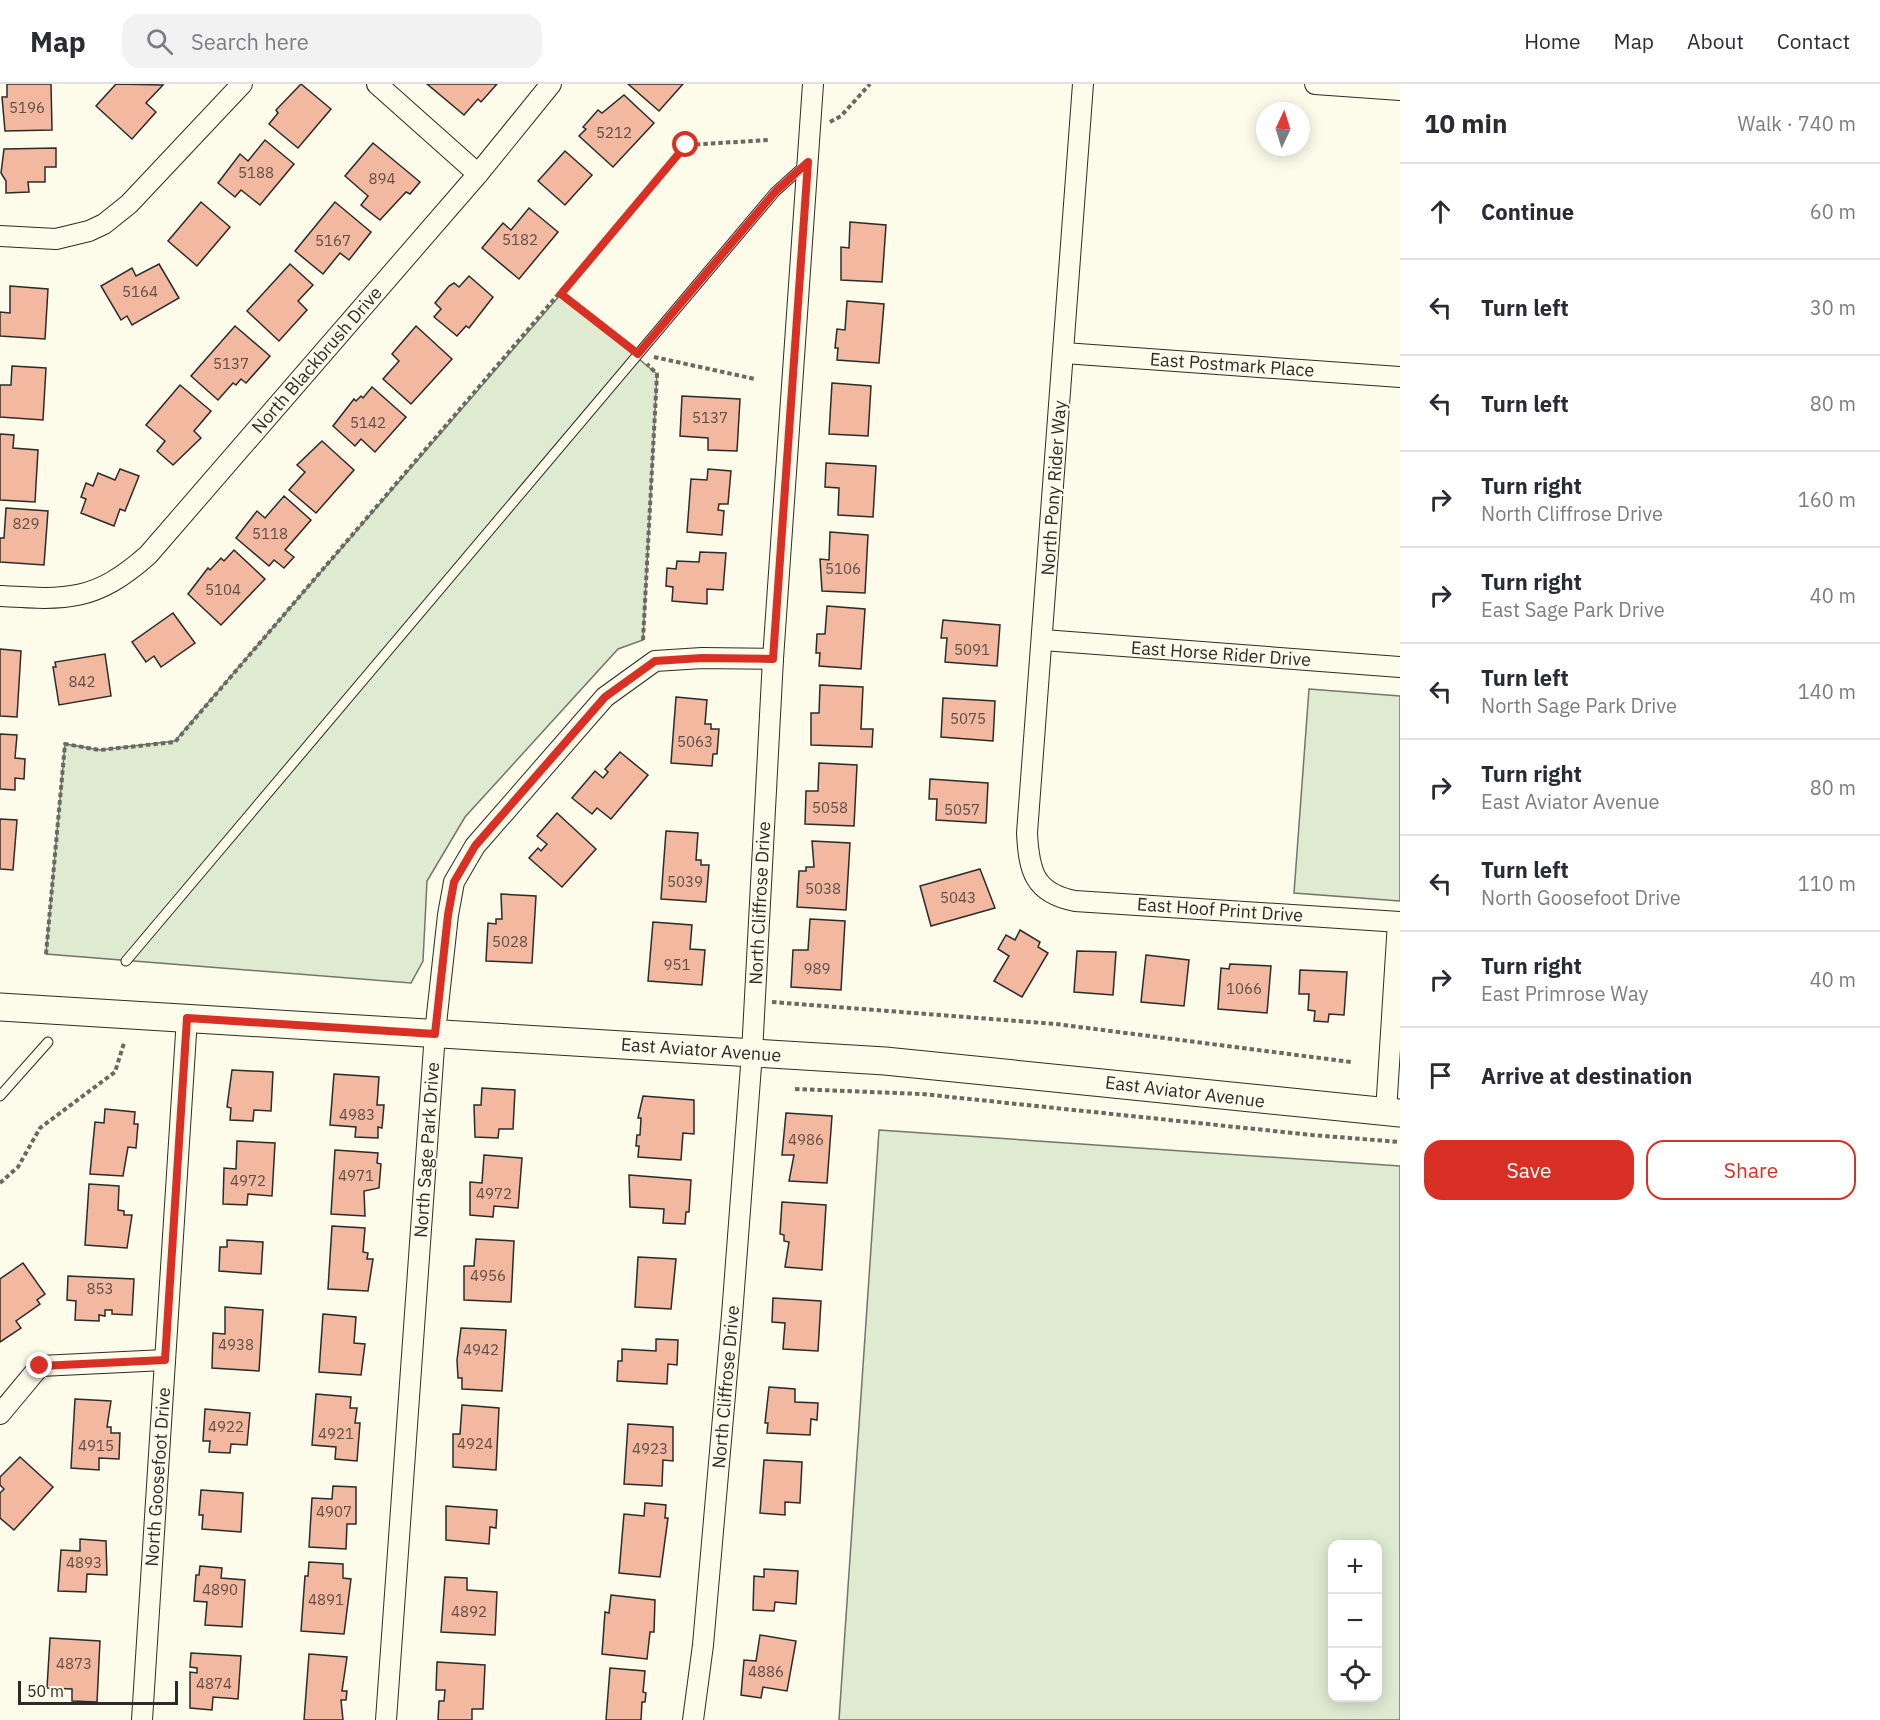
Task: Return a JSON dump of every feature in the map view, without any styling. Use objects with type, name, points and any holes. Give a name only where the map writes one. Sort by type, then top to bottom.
[{"type":"street","points":[[0,236],[56,239],[81,234],[104,224],[129,204],[242,84]]},
{"type":"street","points":[[377,84],[477,174]]},
{"type":"street","name":"North Blackbrush Drive","points":[[0,596],[56,599],[78,597],[114,582],[148,555],[477,174],[551,84]]},
{"type":"street","name":"North Cliffrose Drive","points":[[693,1720],[703,1645],[752,1053],[773,659],[813,84]]},
{"type":"street","name":"North Pony Rider Way","points":[[1042,888],[1030,860],[1027,833],[1083,84]]},
{"type":"street","points":[[1315,84],[1400,90]]},
{"type":"street","name":"East Postmark Place","points":[[1064,353],[1400,377]]},
{"type":"street","name":"East Horse Rider Drive","points":[[1043,640],[1400,667]]},
{"type":"street","name":"North Sage Park Drive","points":[[386,1720],[435,1034],[448,915],[454,882],[475,846],[605,697],[655,661],[702,658],[773,659]]},
{"type":"street","name":"East Hoof Print Drive","points":[[1042,888],[1061,898],[1075,901],[1399,922]]},
{"type":"street","points":[[1393,1113],[1399,922]]},
{"type":"street","name":"East Aviator Avenue","points":[[0,1006],[988,1070],[1244,1099],[1393,1113]]},
{"type":"street","name":"North Goosefoot Drive","points":[[142,1720],[187,1018]]},
{"type":"street","points":[[0,1414],[40,1366],[165,1360]]},
{"type":"lane","points":[[126,961],[775,192],[808,162]]},
{"type":"lane","points":[[0,1096],[48,1042]]},
{"type":"path","points":[[810,123],[826,123],[842,116],[870,84]]},
{"type":"path","points":[[46,954],[65,744],[100,750],[175,741],[561,294],[686,145],[769,140]]},
{"type":"path","points":[[561,294],[638,354],[657,374],[643,640]]},
{"type":"path","points":[[638,354],[755,379]]},
{"type":"path","points":[[772,1002],[1056,1024],[1351,1062]]},
{"type":"path","points":[[0,1184],[18,1167],[40,1128],[115,1072],[124,1043]]},
{"type":"path","points":[[795,1089],[922,1094],[1312,1135],[1400,1142]]},
{"type":"green space","points":[[561,294],[657,374],[643,640],[618,649],[465,817],[427,881],[423,961],[411,983],[46,954],[65,744],[100,750],[175,741]]},
{"type":"green space","points":[[1309,689],[1400,696],[1400,901],[1294,893]]},
{"type":"green space","points":[[879,1130],[1400,1166],[1400,1720],[839,1720]]},
{"type":"building","points":[[7,84],[51,84],[52,130],[5,131],[2,97],[7,97]]},
{"type":"building","points":[[116,84],[163,85],[146,103],[156,112],[132,139],[96,106]]},
{"type":"building","points":[[301,84],[331,109],[298,148],[269,124],[278,113],[276,110]]},
{"type":"building","points":[[427,84],[497,84],[481,102],[478,99],[464,115]]},
{"type":"building","points":[[628,84],[683,84],[659,111]]},
{"type":"building","points":[[624,95],[654,123],[613,167],[579,136],[586,129],[583,127],[598,110],[602,113]]},
{"type":"building","points":[[265,140],[294,164],[260,205],[241,190],[235,197],[218,183],[240,154],[248,161]]},
{"type":"building","points":[[373,143],[420,182],[410,194],[406,192],[380,220],[361,205],[368,196],[345,176]]},
{"type":"building","points":[[56,148],[56,167],[45,167],[45,182],[28,182],[29,192],[6,193],[6,181],[1,173],[4,149]]},
{"type":"building","points":[[565,151],[592,175],[565,205],[538,181]]},
{"type":"building","points":[[201,202],[230,227],[197,266],[168,241]]},
{"type":"building","points":[[335,202],[371,232],[349,260],[340,253],[323,274],[295,251]]},
{"type":"building","points":[[529,208],[558,232],[519,279],[482,248],[503,223],[511,230]]},
{"type":"building","points":[[850,222],[886,225],[882,282],[841,280],[841,247],[849,248]]},
{"type":"building","points":[[159,264],[179,298],[132,325],[127,316],[121,320],[101,286],[132,268],[136,276]]},
{"type":"building","points":[[290,264],[313,285],[298,301],[307,310],[279,341],[247,311]]},
{"type":"building","points":[[469,276],[493,297],[469,328],[466,326],[457,336],[434,317],[441,309],[435,303],[449,286],[454,283],[459,287]]},
{"type":"building","points":[[10,286],[48,289],[45,339],[0,336],[0,312],[10,313]]},
{"type":"building","points":[[847,301],[884,304],[879,363],[837,360],[838,348],[835,348],[837,329],[845,330]]},
{"type":"building","points":[[235,326],[270,356],[246,383],[241,379],[236,385],[233,383],[218,400],[191,376]]},
{"type":"building","points":[[416,326],[452,359],[411,404],[383,379],[399,361],[392,354]]},
{"type":"building","points":[[12,366],[46,368],[43,420],[0,417],[0,385],[11,385]]},
{"type":"building","points":[[832,383],[871,386],[868,436],[829,434]]},
{"type":"building","points":[[180,385],[211,411],[194,431],[201,438],[173,465],[157,451],[165,441],[146,425]]},
{"type":"building","points":[[372,387],[406,417],[375,452],[361,439],[355,446],[333,426],[354,399],[356,401],[361,396],[363,398]]},
{"type":"building","points":[[682,396],[740,399],[737,451],[708,450],[708,438],[680,436]]},
{"type":"building","points":[[0,434],[14,435],[13,448],[38,450],[35,502],[0,500]]},
{"type":"building","points":[[322,441],[354,470],[316,513],[289,490],[305,472],[297,465]]},
{"type":"building","points":[[826,463],[876,466],[873,517],[838,515],[839,488],[825,487]]},
{"type":"building","points":[[120,469],[139,476],[125,511],[120,509],[114,526],[81,513],[86,499],[81,497],[86,483],[93,486],[98,473],[115,480]]},
{"type":"building","points":[[708,469],[731,471],[728,504],[719,504],[718,510],[724,511],[722,535],[687,532],[691,479],[707,480]]},
{"type":"building","points":[[284,496],[311,520],[285,550],[294,557],[284,568],[274,560],[269,566],[236,538],[257,511],[265,518]]},
{"type":"building","points":[[6,508],[48,511],[44,565],[0,562],[0,538],[4,538]]},
{"type":"building","points":[[830,532],[868,535],[865,593],[822,591],[820,559],[829,560]]},
{"type":"building","points":[[234,550],[265,579],[221,625],[188,594],[208,568],[210,570],[221,558],[224,561]]},
{"type":"building","points":[[700,552],[726,553],[723,590],[707,589],[707,604],[672,601],[673,587],[666,586],[667,568],[676,569],[677,561],[699,562]]},
{"type":"building","points":[[827,606],[865,609],[861,669],[819,666],[820,653],[816,653],[817,634],[825,634]]},
{"type":"building","points":[[173,613],[195,643],[161,667],[154,656],[146,662],[132,642]]},
{"type":"building","points":[[943,620],[1000,625],[997,666],[945,662],[947,638],[941,638]]},
{"type":"building","points":[[0,649],[21,651],[17,717],[0,716]]},
{"type":"building","points":[[105,654],[111,696],[59,705],[53,667],[56,667],[55,662]]},
{"type":"building","points":[[820,685],[863,687],[861,729],[873,729],[872,747],[811,745],[811,713],[819,713]]},
{"type":"building","points":[[676,697],[707,700],[705,724],[711,724],[711,729],[719,729],[717,754],[713,754],[712,766],[671,763]]},
{"type":"building","points":[[943,698],[995,701],[993,741],[941,737]]},
{"type":"building","points":[[0,734],[17,735],[15,758],[25,759],[24,779],[15,778],[15,790],[0,789]]},
{"type":"building","points":[[620,752],[648,775],[611,819],[597,808],[592,814],[572,798],[595,771],[603,778],[608,772],[605,769]]},
{"type":"building","points":[[819,763],[857,765],[854,826],[805,824],[806,791],[818,791]]},
{"type":"building","points":[[930,779],[988,783],[986,823],[936,820],[937,799],[929,799]]},
{"type":"building","points":[[557,813],[596,849],[562,887],[529,858],[538,848],[541,851],[547,844],[537,836]]},
{"type":"building","points":[[0,819],[17,820],[13,870],[0,869]]},
{"type":"building","points":[[666,831],[698,833],[696,860],[701,860],[701,865],[709,865],[706,902],[661,899]]},
{"type":"building","points":[[812,841],[850,843],[846,910],[797,907],[799,871],[806,871],[806,867],[814,867]]},
{"type":"building","points":[[980,869],[995,908],[931,926],[920,886]]},
{"type":"building","points":[[501,894],[536,896],[532,963],[486,961],[488,923],[496,924],[496,919],[502,919]]},
{"type":"building","points":[[810,919],[845,921],[841,990],[791,987],[793,950],[808,950]]},
{"type":"building","points":[[653,922],[692,925],[690,949],[705,950],[702,985],[648,981]]},
{"type":"building","points":[[1020,930],[1040,942],[1038,947],[1048,953],[1022,997],[994,981],[1009,956],[998,949],[1006,935],[1015,940]]},
{"type":"building","points":[[1077,951],[1116,952],[1113,995],[1074,992]]},
{"type":"building","points":[[1146,955],[1189,960],[1184,1006],[1141,1002]]},
{"type":"building","points":[[1230,964],[1271,966],[1267,1013],[1218,1009],[1221,968],[1229,969]]},
{"type":"building","points":[[1300,970],[1347,972],[1344,1015],[1329,1014],[1328,1022],[1314,1021],[1315,1011],[1308,1010],[1309,994],[1299,994]]},
{"type":"building","points":[[232,1070],[273,1072],[271,1111],[254,1110],[253,1121],[230,1120],[231,1108],[227,1107]]},
{"type":"building","points":[[334,1074],[379,1077],[377,1105],[384,1105],[382,1128],[378,1127],[378,1138],[355,1137],[356,1127],[330,1125]]},
{"type":"building","points":[[482,1088],[515,1090],[513,1129],[499,1129],[498,1138],[475,1137],[474,1105],[481,1105]]},
{"type":"building","points":[[643,1096],[694,1100],[694,1134],[683,1133],[681,1160],[638,1157],[639,1146],[636,1146],[637,1135],[640,1135],[641,1118],[638,1118]]},
{"type":"building","points":[[105,1109],[135,1112],[134,1124],[138,1124],[136,1148],[128,1147],[123,1176],[90,1174],[95,1122],[104,1123]]},
{"type":"building","points":[[786,1113],[832,1116],[827,1183],[789,1181],[794,1155],[782,1155]]},
{"type":"building","points":[[237,1141],[275,1143],[272,1196],[248,1194],[247,1205],[223,1204],[224,1168],[236,1169]]},
{"type":"building","points":[[335,1150],[378,1153],[377,1163],[381,1164],[379,1188],[364,1191],[365,1216],[331,1214]]},
{"type":"building","points":[[484,1155],[522,1158],[518,1208],[494,1206],[493,1217],[470,1215],[470,1182],[482,1183]]},
{"type":"building","points":[[629,1175],[691,1180],[689,1212],[686,1212],[685,1224],[663,1223],[664,1209],[630,1207]]},
{"type":"building","points":[[89,1184],[119,1186],[118,1210],[124,1211],[124,1215],[132,1215],[127,1248],[85,1245]]},
{"type":"building","points":[[782,1202],[826,1205],[822,1270],[785,1267],[789,1242],[784,1241],[784,1235],[780,1234]]},
{"type":"building","points":[[332,1226],[365,1228],[363,1252],[368,1253],[367,1259],[373,1259],[368,1291],[328,1289]]},
{"type":"building","points":[[476,1239],[514,1241],[511,1302],[464,1300],[464,1266],[474,1266]]},
{"type":"building","points":[[227,1240],[263,1242],[261,1274],[219,1271],[220,1247],[227,1247]]},
{"type":"building","points":[[638,1257],[676,1259],[671,1309],[635,1307]]},
{"type":"building","points":[[23,1263],[45,1294],[37,1300],[40,1304],[16,1321],[21,1328],[0,1342],[0,1279]]},
{"type":"building","points":[[68,1276],[134,1279],[132,1315],[112,1314],[112,1310],[105,1310],[105,1316],[99,1315],[99,1321],[75,1320],[76,1301],[67,1300]]},
{"type":"building","points":[[773,1298],[821,1301],[818,1351],[783,1349],[785,1323],[772,1322]]},
{"type":"building","points":[[225,1307],[263,1310],[259,1371],[212,1368],[213,1333],[225,1334]]},
{"type":"building","points":[[323,1314],[356,1317],[354,1343],[365,1344],[361,1375],[319,1372]]},
{"type":"building","points":[[461,1328],[506,1330],[502,1391],[462,1389],[462,1378],[458,1378],[457,1360]]},
{"type":"building","points":[[656,1339],[678,1340],[677,1365],[668,1364],[667,1384],[617,1381],[618,1361],[622,1361],[622,1349],[656,1351]]},
{"type":"building","points":[[769,1387],[795,1389],[795,1402],[818,1403],[817,1420],[811,1419],[810,1435],[767,1433],[768,1423],[765,1423]]},
{"type":"building","points":[[316,1394],[351,1397],[350,1408],[357,1408],[355,1423],[360,1423],[357,1461],[335,1459],[336,1447],[312,1445]]},
{"type":"building","points":[[75,1399],[111,1401],[107,1427],[111,1427],[111,1433],[120,1433],[119,1459],[99,1458],[99,1470],[71,1468]]},
{"type":"building","points":[[462,1405],[499,1408],[496,1470],[453,1467],[453,1434],[460,1434]]},
{"type":"building","points":[[205,1409],[250,1413],[247,1445],[231,1444],[230,1453],[209,1452],[210,1441],[203,1441]]},
{"type":"building","points":[[628,1424],[673,1427],[673,1461],[663,1460],[662,1486],[624,1484]]},
{"type":"building","points":[[20,1457],[53,1487],[14,1530],[0,1518],[0,1493],[4,1489],[0,1485],[0,1477]]},
{"type":"building","points":[[764,1460],[802,1462],[800,1503],[785,1502],[785,1515],[760,1513]]},
{"type":"building","points":[[333,1486],[356,1487],[356,1524],[347,1524],[346,1549],[309,1547],[312,1498],[332,1499]]},
{"type":"building","points":[[201,1490],[243,1493],[241,1532],[202,1529],[203,1515],[199,1515]]},
{"type":"building","points":[[645,1503],[666,1505],[665,1518],[668,1518],[660,1577],[619,1573],[624,1514],[644,1516]]},
{"type":"building","points":[[446,1506],[497,1510],[496,1528],[490,1527],[489,1544],[446,1540]]},
{"type":"building","points":[[80,1539],[106,1541],[107,1575],[87,1574],[86,1592],[58,1591],[61,1550],[80,1551]]},
{"type":"building","points":[[309,1562],[343,1564],[343,1578],[351,1579],[344,1634],[301,1631],[305,1576],[308,1576]]},
{"type":"building","points":[[200,1566],[222,1568],[221,1578],[245,1580],[242,1627],[205,1625],[207,1602],[194,1601],[196,1575],[199,1575]]},
{"type":"building","points":[[764,1569],[798,1571],[796,1604],[775,1602],[774,1611],[753,1610],[754,1576],[764,1577]]},
{"type":"building","points":[[445,1577],[467,1578],[467,1590],[497,1592],[495,1635],[441,1632]]},
{"type":"building","points":[[611,1595],[655,1600],[654,1632],[650,1632],[647,1659],[602,1654],[605,1612],[609,1613]]},
{"type":"building","points":[[760,1635],[796,1641],[787,1691],[763,1687],[761,1698],[741,1695],[744,1660],[756,1661]]},
{"type":"building","points":[[50,1638],[100,1641],[97,1702],[72,1701],[72,1689],[47,1688]]},
{"type":"building","points":[[191,1653],[241,1656],[238,1699],[213,1697],[212,1710],[190,1708],[190,1672],[197,1673],[197,1668],[190,1667]]},
{"type":"building","points":[[309,1654],[347,1657],[342,1691],[347,1691],[346,1700],[341,1700],[343,1720],[304,1720]]},
{"type":"building","points":[[437,1662],[485,1665],[483,1709],[472,1709],[472,1720],[438,1720],[439,1701],[444,1701],[445,1690],[436,1690]]},
{"type":"building","points":[[610,1668],[645,1671],[643,1692],[646,1693],[645,1702],[642,1702],[641,1720],[606,1720]]},
{"type":"route","points":[[40,1366],[165,1360],[187,1018],[435,1034],[448,915],[454,882],[475,846],[605,697],[655,661],[702,658],[773,659],[808,162],[775,192],[638,354],[561,294],[686,145]]}]
